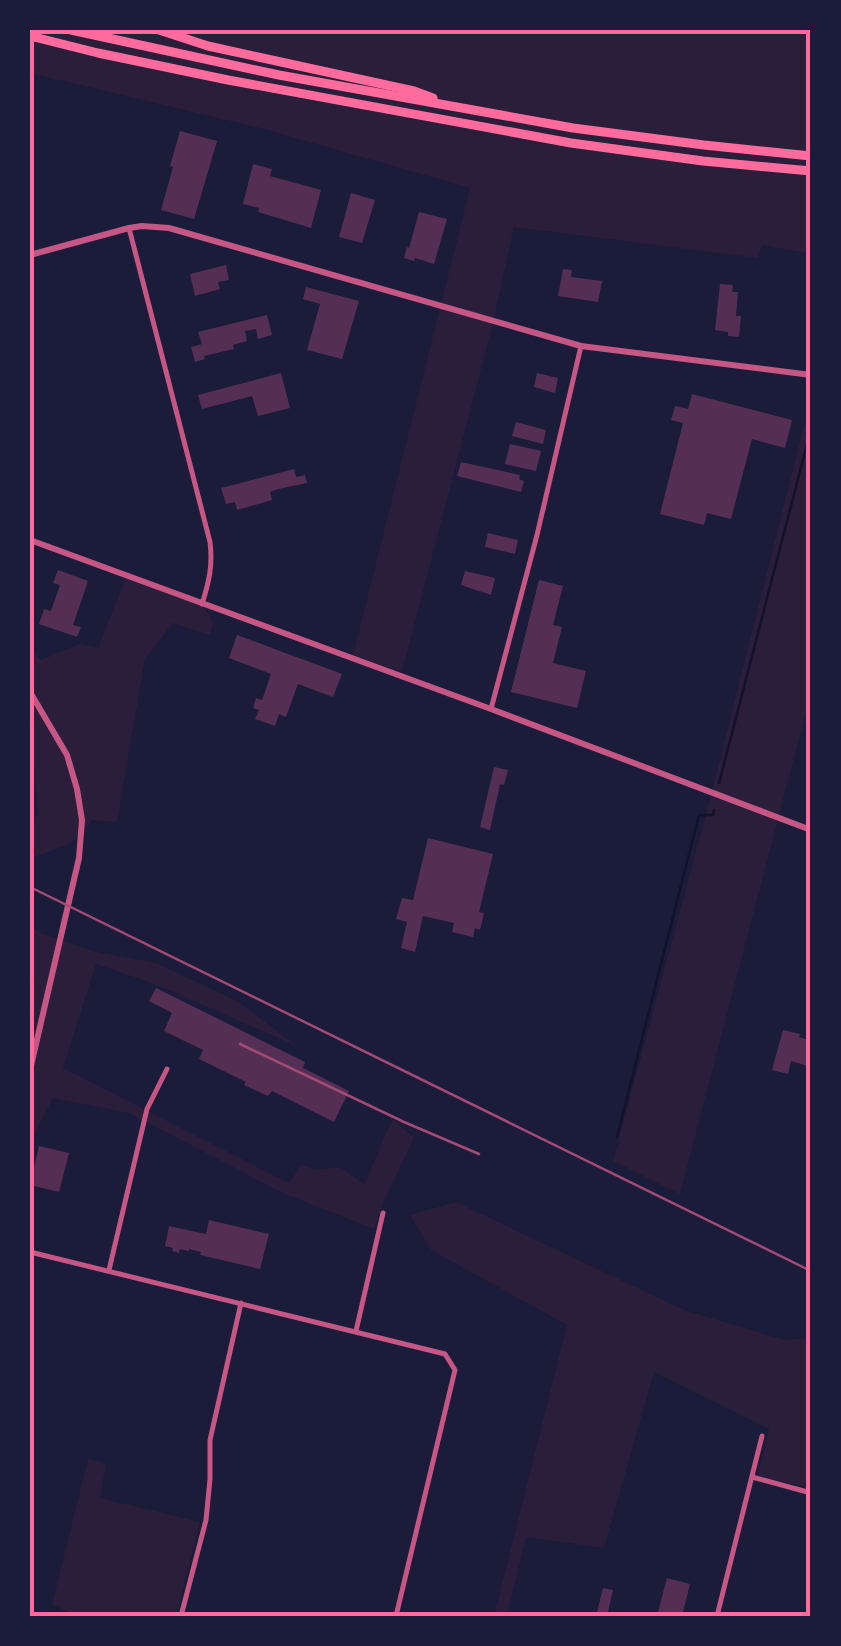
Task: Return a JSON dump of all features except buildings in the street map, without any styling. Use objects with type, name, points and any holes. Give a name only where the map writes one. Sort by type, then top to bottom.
[{"type":"highway","points":[[70,30],[235,66],[610,133],[811,156]]},
{"type":"highway","points":[[159,30],[208,46],[414,90],[452,106]]},
{"type":"highway","points":[[30,39],[570,143],[811,171]]},
{"type":"street","points":[[30,255],[129,228],[155,226],[581,346],[811,375]]},
{"type":"street","points":[[129,228],[210,542],[210,578],[202,604]]},
{"type":"street","points":[[491,709],[581,346]]},
{"type":"street","points":[[30,540],[811,830]]},
{"type":"street","points":[[30,692],[67,755],[78,788],[82,820],[79,858],[30,1070]]},
{"type":"street","points":[[109,1270],[146,1109],[167,1069]]},
{"type":"street","points":[[356,1331],[383,1213]]},
{"type":"street","points":[[30,1252],[445,1354],[455,1370],[396,1616]]},
{"type":"street","points":[[181,1616],[206,1520],[210,1440],[241,1303]]},
{"type":"street","points":[[717,1616],[762,1436]]},
{"type":"street","points":[[752,1478],[811,1493]]},
{"type":"shaded area","points":[[30,30],[811,30],[811,254],[762,245],[758,258],[514,227],[493,323],[402,672],[353,655],[470,188],[260,128],[30,73]]},
{"type":"shaded area","points":[[811,398],[811,693],[680,1194],[613,1161]]},
{"type":"shaded area","points":[[128,572],[200,599],[213,622],[210,635],[173,623],[145,659],[117,822],[92,820],[70,844],[30,856],[30,818],[39,815],[30,738],[30,649],[41,660],[80,644],[98,648]]},
{"type":"shaded area","points":[[30,925],[92,951],[156,963],[237,1001],[297,1046],[152,983],[96,964],[63,1068],[289,1183],[302,1164],[316,1170],[340,1167],[364,1184],[393,1119],[414,1138],[374,1229],[285,1194],[129,1113],[53,1098],[30,1143]]},
{"type":"shaded area","points":[[456,1202],[684,1310],[785,1340],[811,1338],[811,1488],[758,1476],[769,1429],[654,1372],[604,1548],[526,1537],[507,1616],[494,1616],[567,1325],[431,1250],[410,1215]]},
{"type":"shaded area","points":[[88,1459],[106,1463],[100,1498],[200,1522],[176,1616],[76,1616],[52,1604]]},
{"type":"waterway","points":[[719,783],[811,429]]},
{"type":"waterway","points":[[617,1137],[699,815],[713,815],[714,810]]},
{"type":"railway","points":[[30,887],[811,1271]]},
{"type":"railway","points":[[240,1044],[479,1154]]}]
